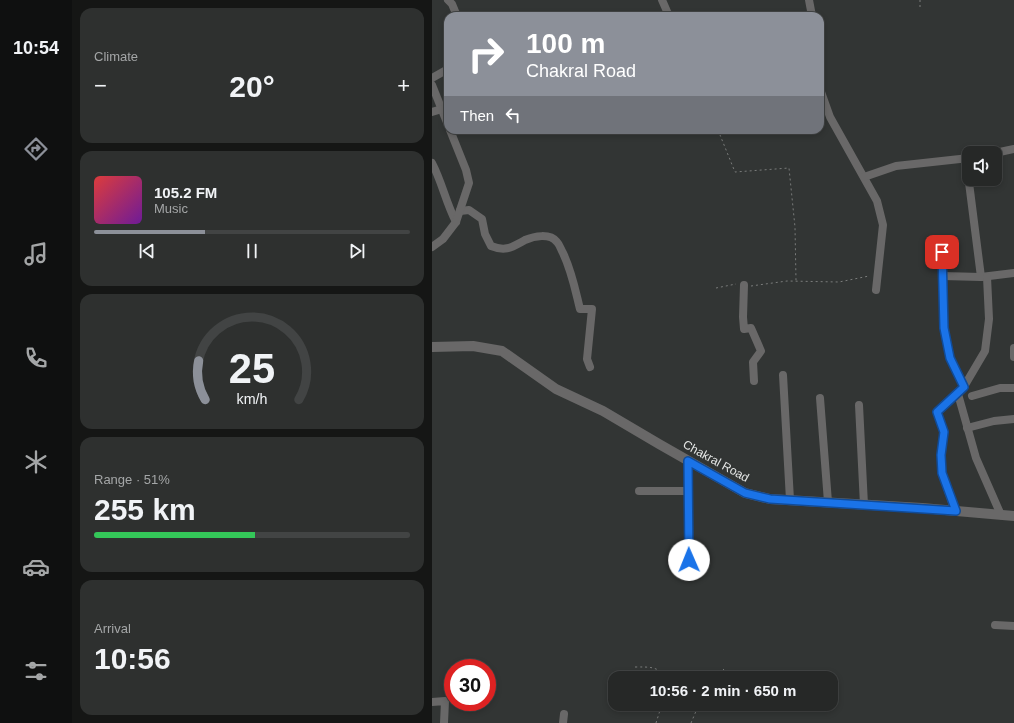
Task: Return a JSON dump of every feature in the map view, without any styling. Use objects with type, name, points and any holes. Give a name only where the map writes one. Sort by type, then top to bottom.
[{"type":"street","points":[[448,0],[452,4],[455,12]]},
{"type":"street","points":[[662,0],[667,12]]},
{"type":"street","points":[[809,0],[811,12]]},
{"type":"street","points":[[432,78],[444,71]]},
{"type":"street","points":[[432,85],[444,114]]},
{"type":"street","points":[[824,101],[830,118],[877,201],[883,225],[876,290]]},
{"type":"street","points":[[432,112],[442,109]]},
{"type":"street","points":[[432,247],[443,239],[456,222],[468,183],[466,170],[452,134]]},
{"type":"street","points":[[1002,152],[1014,149]]},
{"type":"street","points":[[864,177],[896,166],[962,159]]},
{"type":"street","points":[[432,163],[438,174],[444,194],[456,222]]},
{"type":"street","points":[[956,511],[942,473],[941,455],[944,432],[937,412],[964,387],[986,351],[989,319],[971,186]]},
{"type":"street","points":[[460,211],[469,210],[482,219],[485,234],[491,246],[499,250],[515,247],[527,239],[540,236],[551,237],[557,241],[571,269],[580,309],[592,309],[587,359],[590,367]]},
{"type":"street","points":[[942,252],[944,328],[950,358],[964,387]]},
{"type":"street","points":[[943,276],[984,277],[1014,273]]},
{"type":"street","points":[[744,285],[744,328],[751,328],[761,351],[752,362],[754,381]]},
{"type":"street","name":"Chakral Road","points":[[432,347],[473,346],[502,351],[556,389],[603,411],[745,493],[770,499],[1014,516]]},
{"type":"street","points":[[1014,348],[1014,357]]},
{"type":"street","points":[[783,375],[790,500]]},
{"type":"street","points":[[972,396],[1000,388],[1014,388]]},
{"type":"street","points":[[958,394],[967,428],[982,473],[1002,515]]},
{"type":"street","points":[[820,398],[828,502]]},
{"type":"street","points":[[859,405],[864,505]]},
{"type":"street","points":[[967,428],[994,421],[1014,419]]},
{"type":"street","points":[[688,461],[689,560]]},
{"type":"street","points":[[639,491],[689,491]]},
{"type":"street","points":[[994,625],[1014,626]]},
{"type":"street","points":[[432,702],[445,701],[444,723]]},
{"type":"street","points":[[563,723],[564,714]]},
{"type":"path","points":[[920,0],[920,9]]},
{"type":"path","points":[[720,134],[735,172],[789,168],[794,227],[796,281]]},
{"type":"path","points":[[716,288],[738,284],[751,286],[787,281],[840,282],[878,275]]},
{"type":"path","points":[[635,667],[650,667],[662,671]]},
{"type":"path","points":[[656,723],[660,711]]},
{"type":"path","points":[[691,723],[696,711]]},
{"type":"route","points":[[689,560],[688,461],[745,493],[770,499],[956,511],[942,473],[941,455],[944,432],[937,412],[964,387],[950,358],[944,328],[942,252]]}]
